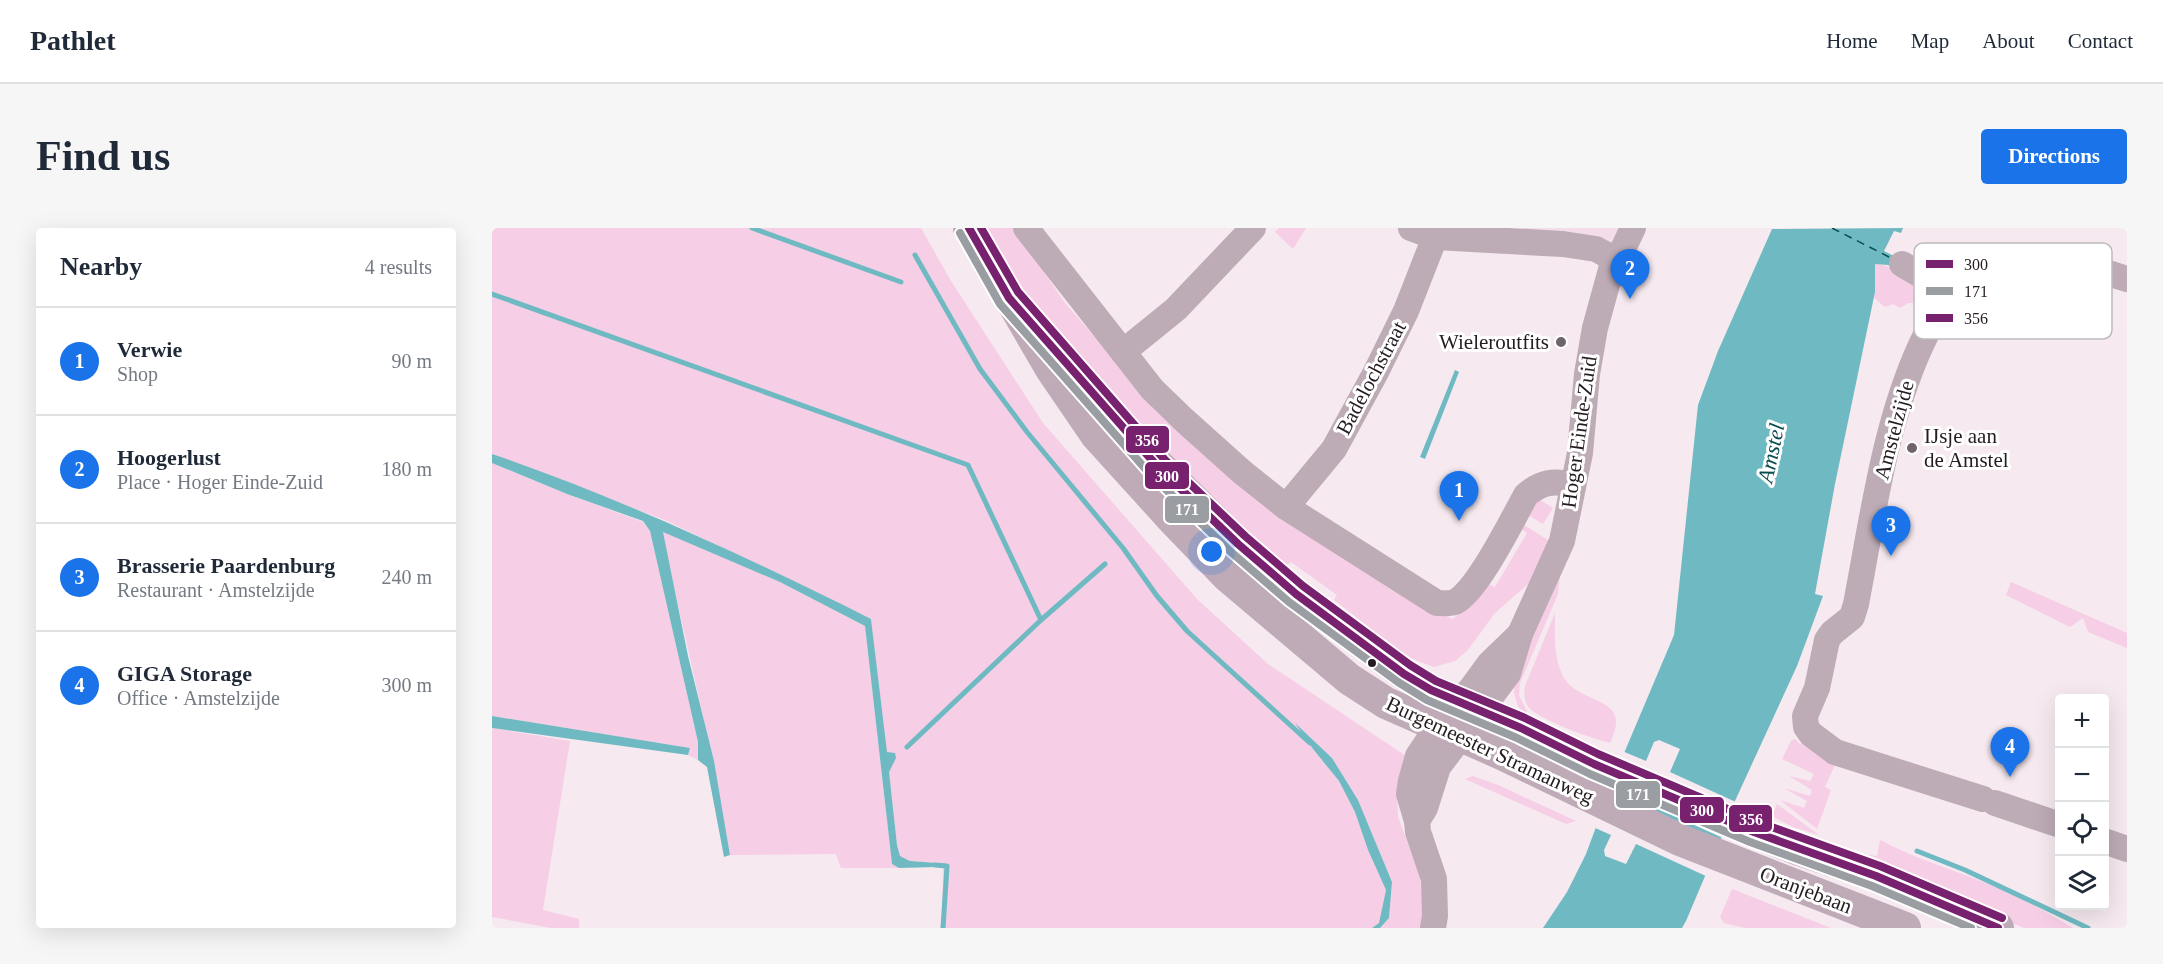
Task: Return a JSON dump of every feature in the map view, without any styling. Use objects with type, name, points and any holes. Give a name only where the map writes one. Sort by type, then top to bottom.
[{"type":"main road","name":"Burgemeester Stramanweg","points":[[969,228],[1052,369],[1096,435],[1227,576],[1349,679],[1386,703],[1462,719],[1521,728],[1594,764],[1754,832]]},
{"type":"main road","name":"Burgemeester Stramanweg","points":[[1462,719],[1581,794],[1740,865]]},
{"type":"main road","name":"Oranjebaan","points":[[1754,832],[1876,876],[1998,928]]},
{"type":"main road","name":"Oranjebaan","points":[[1740,865],[1905,928]]},
{"type":"street","points":[[1026,228],[1152,389],[1184,420],[1242,472],[1286,507],[1437,603],[1453,603],[1465,595],[1479,576],[1526,495],[1536,487],[1548,482],[1574,485]]},
{"type":"street","points":[[1123,352],[1176,309],[1253,228]]},
{"type":"street","points":[[1411,228],[1435,237],[1574,245],[1596,249],[1614,259]]},
{"type":"street","name":"Hoger Einde-Zuid","points":[[1433,928],[1434,879],[1418,832],[1409,794],[1418,756],[1462,719],[1508,674],[1520,634],[1562,541],[1580,453],[1587,374],[1594,328],[1614,259],[1623,249],[1633,228]]},
{"type":"street","name":"Badelochstraat","points":[[1286,507],[1334,449],[1406,311],[1435,237]]},
{"type":"street","points":[[1902,264],[1914,271]]},
{"type":"street","name":"Amstelzijde","points":[[2112,275],[2127,279]]},
{"type":"street","name":"Amstelzijde","points":[[1924,339],[1891,426],[1856,604],[1851,617],[1827,640],[1817,688],[1806,713],[1805,723],[1811,734],[1835,752],[2055,823]]},
{"type":"street","points":[[2109,843],[2127,849]]},
{"type":"shaded area","points":[[492,228],[921,228],[951,281],[1043,423],[1197,599],[1268,664],[1406,756],[1397,789],[1398,817],[1420,876],[1424,919],[1422,928],[1380,928],[1389,918],[1392,882],[1358,800],[1332,758],[1298,726],[1339,781],[1355,812],[1368,850],[1386,890],[1379,923],[1372,928],[942,928],[943,867],[937,867],[937,863],[910,861],[900,856],[897,845],[871,619],[667,521],[492,454]]},
{"type":"shaded area","points":[[985,228],[1014,228],[1065,303],[1112,357],[1337,550],[1452,619],[1468,608],[1484,582],[1495,587],[1527,533],[1516,526],[1521,523],[1551,542],[1540,571],[1495,613],[1467,651],[1455,661],[1434,667],[1407,657],[1334,600],[1337,595],[1291,562],[1287,565],[1215,516],[1095,387],[1036,311]]},
{"type":"shaded area","points":[[1279,228],[1306,228],[1293,249],[1275,232]]},
{"type":"shaded area","points":[[1519,228],[1627,228],[1607,249]]},
{"type":"shaded area","points":[[1874,263],[1888,267],[1914,281],[1914,303],[1908,303],[1900,308],[1893,304],[1885,307],[1873,297],[1875,292]]},
{"type":"shaded area","points":[[492,463],[643,522],[650,531],[698,742],[698,760],[688,755],[690,748],[492,716]]},
{"type":"shaded area","points":[[1537,498],[1553,508],[1543,524],[1525,513]]},
{"type":"shaded area","points":[[662,532],[780,582],[865,626],[892,864],[899,868],[841,868],[836,854],[730,855],[707,733]]},
{"type":"shaded area","points":[[1560,575],[1558,594],[1520,683],[1519,696],[1528,713],[1602,749],[1601,752],[1528,719],[1518,706],[1514,693],[1515,676]]},
{"type":"shaded area","points":[[2011,582],[2127,633],[2127,648],[2088,632],[2083,618],[2070,627],[2006,595]]},
{"type":"shaded area","points":[[1555,613],[1555,646],[1560,670],[1572,687],[1610,709],[1615,717],[1616,728],[1610,743],[1553,722],[1527,705],[1524,695],[1525,686]]},
{"type":"shaded area","points":[[492,728],[570,741],[543,910],[579,919],[579,928],[551,928],[492,917]]},
{"type":"shaded area","points":[[1795,739],[1800,744],[1804,742],[1838,758],[1825,787],[1831,790],[1817,829],[1780,800],[1804,808],[1807,801],[1784,788],[1810,796],[1812,790],[1789,776],[1810,781],[1814,774],[1782,759],[1791,741]]},
{"type":"shaded area","points":[[1473,776],[1576,821],[1566,824],[1465,779]]},
{"type":"shaded area","points":[[1777,804],[1819,835],[1793,827],[1772,816]]},
{"type":"shaded area","points":[[1770,822],[1857,853],[1877,856],[1880,840],[1921,859],[2012,894],[2073,928],[2024,928]]},
{"type":"shaded area","points":[[1732,889],[1831,928],[1745,928],[1724,923],[1720,917]]},
{"type":"water","name":"Amstel","points":[[1903,228],[1901,233],[1894,231],[1884,251],[1904,261],[1900,269],[1875,264],[1875,292],[1835,484],[1815,594],[1823,596],[1797,666],[1729,814],[1725,829],[1686,921],[1682,928],[1543,928],[1567,892],[1586,854],[1619,765],[1674,635],[1698,405],[1718,351],[1772,229]]},
{"type":"water","points":[[1455,370],[1459,372],[1425,459],[1420,457]]},
{"type":"water","points":[[492,454],[589,490],[684,530],[871,619],[887,752],[895,753],[896,758],[889,772],[897,845],[900,856],[910,861],[937,863],[937,867],[899,868],[892,864],[865,626],[780,582],[663,532],[688,656],[714,761],[730,855],[724,857],[707,767],[698,760],[698,742],[650,531],[643,521],[567,494],[492,463]]},
{"type":"water","points":[[492,716],[690,748],[688,755],[492,728]]},
{"type":"water","points":[[1295,723],[1332,758],[1358,800],[1392,882],[1389,918],[1380,928],[1372,928],[1379,923],[1386,890],[1368,850],[1355,812],[1339,781]]},
{"type":"pier","points":[[1659,740],[1680,749],[1670,772],[1738,803],[1725,839],[1653,806],[1616,764],[1622,751],[1646,761],[1654,742]]},
{"type":"pier","points":[[1606,791],[1723,842],[1708,877],[1636,844],[1626,864],[1605,856],[1604,850],[1611,835],[1593,827]]},
{"type":"waterway","points":[[752,228],[901,282]]},
{"type":"waterway","points":[[915,255],[980,369],[1027,432],[1123,548],[1157,596],[1187,631],[1310,743]]},
{"type":"waterway","points":[[492,294],[968,465],[1041,620]]},
{"type":"waterway","points":[[907,747],[1041,620],[1105,564]]},
{"type":"waterway","points":[[1917,851],[1965,870],[2088,928]]},
{"type":"waterway","points":[[935,865],[947,866],[943,928]]},
{"type":"ferry route","points":[[1832,228],[1891,258]]},
{"type":"transit line","name":"300","points":[[969,228],[1009,298],[1158,467],[1238,544],[1296,594],[1404,674],[1431,690],[1521,728],[1594,764],[1754,832],[1876,876],[1998,928]]},
{"type":"transit line","name":"356","points":[[981,228],[1018,292],[1165,460],[1245,536],[1303,586],[1410,665],[1436,681],[1525,718],[1598,754],[1758,822],[1880,866],[2002,918]]},
{"type":"transit line","name":"171","points":[[960,233],[1000,304],[1150,474],[1231,552],[1289,602],[1398,682],[1427,700],[1517,738],[1590,774],[1750,842],[1872,886],[1971,928]]},
{"type":"place","name":"Hoogerlust","points":[[1630,299]]},
{"type":"place","name":"Wieleroutfits","points":[[1561,342]]},
{"type":"place","name":"IJsje aan de Amstel","points":[[1912,448]]},
{"type":"place","name":"Verwie","points":[[1459,521]]},
{"type":"place","name":"Brasserie Paardenburg","points":[[1891,556]]},
{"type":"place","name":"GIGA Storage","points":[[2010,777]]}]
